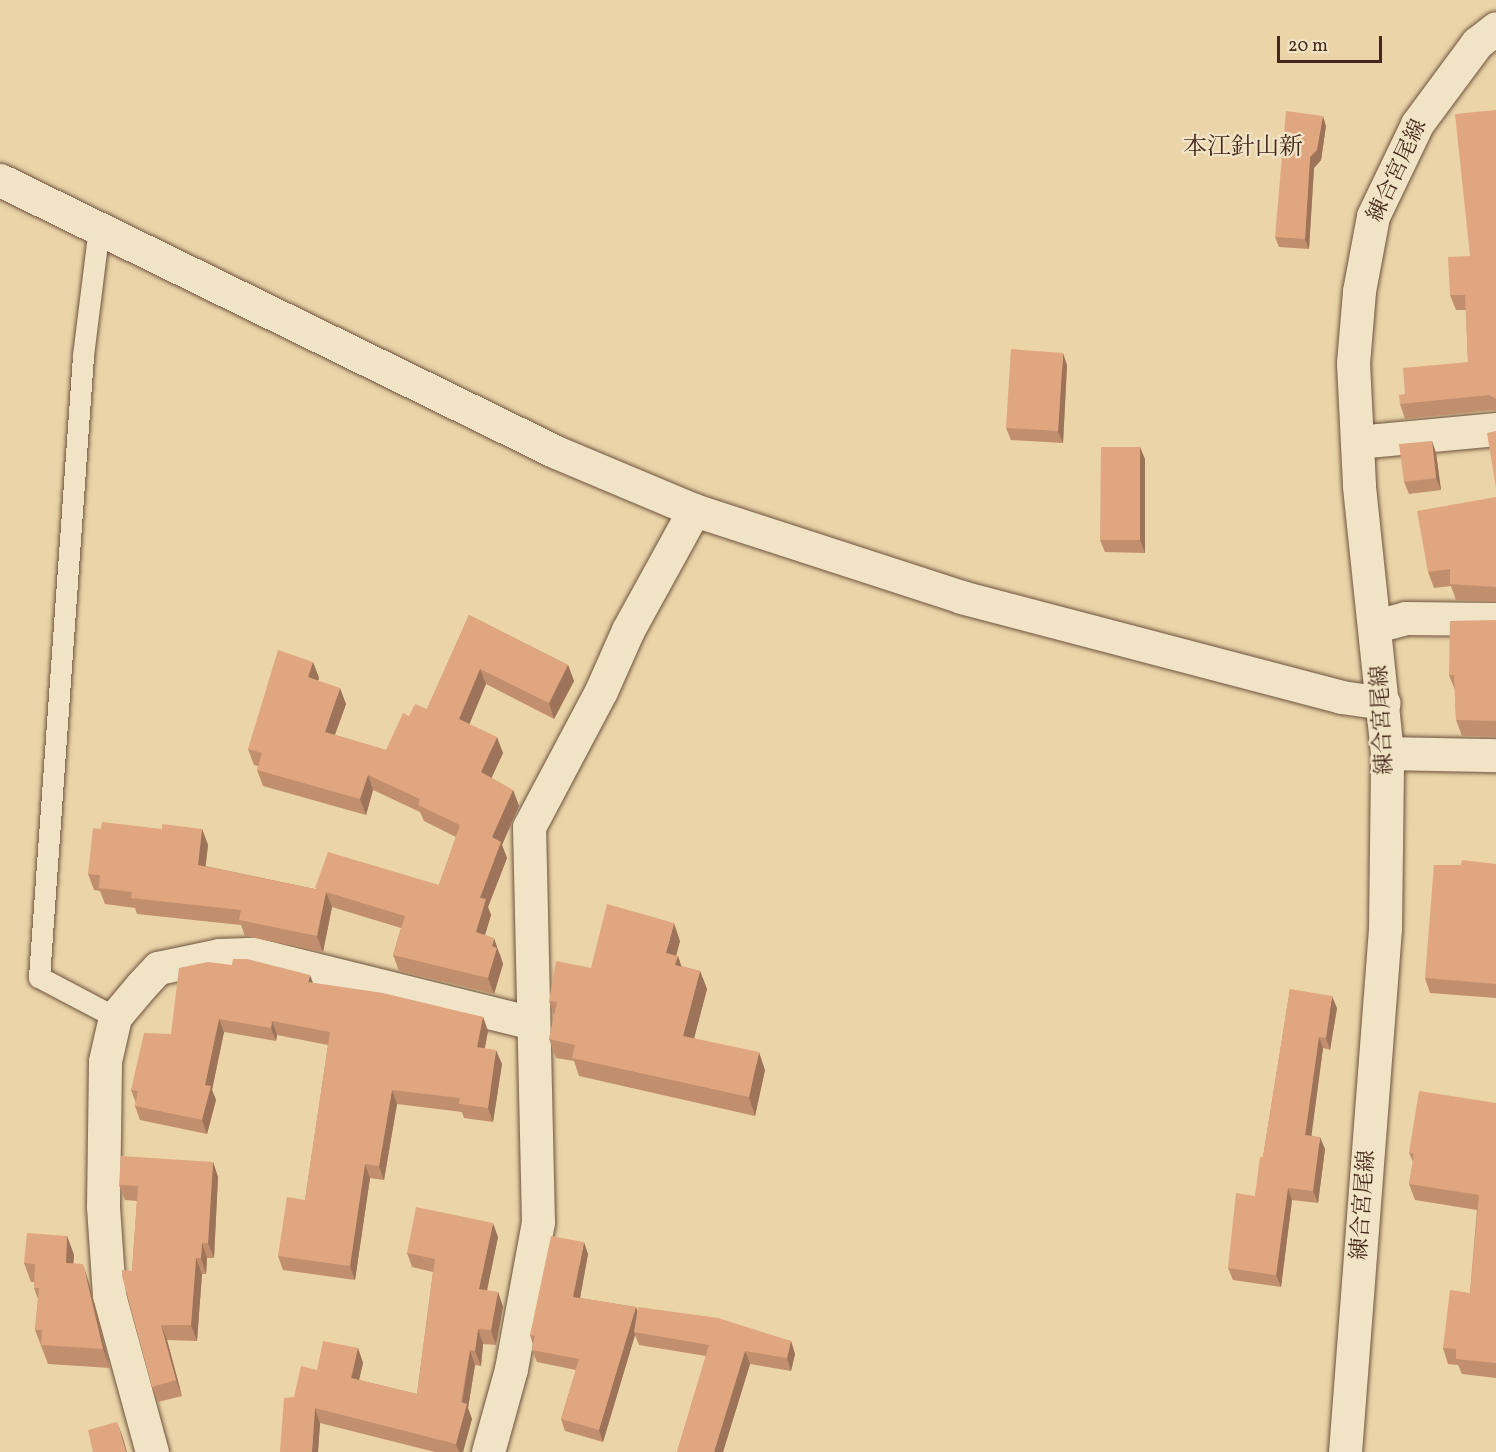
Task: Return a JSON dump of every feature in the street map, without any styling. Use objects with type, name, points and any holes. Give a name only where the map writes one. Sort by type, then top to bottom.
[{"type":"street","name":"練合宮尾線","points":[[1345,1452],[1385,929],[1387,753],[1384,703],[1357,442],[1353,363],[1359,291],[1373,216],[1417,124],[1477,43],[1496,28]]},
{"type":"street","points":[[0,180],[556,452],[694,510],[961,597],[1341,697],[1384,703]]},
{"type":"street","points":[[1357,442],[1496,429]]},
{"type":"street","points":[[488,1452],[511,1369],[538,1222],[530,827],[601,691],[628,630],[694,510]]},
{"type":"street","points":[[1376,626],[1405,618],[1496,619]]},
{"type":"street","points":[[1387,753],[1496,755]]},
{"type":"street","points":[[152,1452],[109,1295],[103,1206],[105,1072],[115,1017],[158,968],[219,955],[254,954],[533,1023]]},
{"type":"lane","points":[[99,227],[83,356],[39,977],[115,1017]]},
{"type":"building","points":[[1496,110],[1496,399],[1489,395],[1400,404],[1399,395],[1405,394],[1403,368],[1468,362],[1465,295],[1450,295],[1448,257],[1470,256],[1455,114]]},
{"type":"building","points":[[1286,111],[1323,116],[1317,150],[1310,157],[1305,239],[1275,237]]},
{"type":"building","points":[[1011,349],[1063,353],[1058,431],[1006,428]]},
{"type":"building","points":[[1496,431],[1496,488],[1487,433]]},
{"type":"building","points":[[1432,441],[1436,478],[1404,482],[1399,444]]},
{"type":"building","points":[[1101,447],[1140,447],[1140,540],[1100,540]]},
{"type":"building","points":[[1496,497],[1496,587],[1450,584],[1450,569],[1428,572],[1417,511]]},
{"type":"building","points":[[469,615],[568,665],[549,703],[480,669],[459,719],[497,737],[481,772],[513,790],[492,837],[501,842],[480,898],[486,899],[476,932],[494,938],[492,946],[497,948],[488,978],[393,955],[405,916],[326,892],[317,936],[239,920],[241,910],[131,898],[132,892],[99,888],[100,875],[88,874],[93,828],[101,829],[102,822],[162,829],[162,824],[202,829],[198,865],[319,890],[315,888],[328,852],[439,885],[460,825],[418,805],[420,799],[368,775],[360,799],[257,770],[262,753],[248,749],[278,650],[313,662],[308,677],[340,688],[325,732],[386,750],[403,713],[409,716],[415,704],[427,709]]},
{"type":"building","points":[[1496,620],[1496,721],[1456,720],[1454,675],[1449,675],[1450,621]]},
{"type":"building","points":[[1462,860],[1496,864],[1496,984],[1425,978],[1434,865],[1461,865]]},
{"type":"building","points":[[607,904],[674,923],[666,953],[678,956],[675,965],[700,971],[683,1036],[759,1052],[749,1097],[572,1058],[575,1045],[549,1039],[557,1002],[549,1001],[556,961],[591,968]]},
{"type":"building","points":[[233,959],[247,959],[310,975],[308,982],[383,993],[483,1017],[477,1047],[496,1050],[488,1108],[459,1104],[460,1098],[392,1090],[379,1166],[365,1164],[350,1266],[278,1256],[287,1197],[305,1200],[330,1032],[272,1021],[271,1028],[219,1019],[205,1085],[211,1086],[202,1120],[135,1106],[138,1091],[131,1090],[144,1033],[171,1034],[179,968],[208,962],[232,965]]},
{"type":"building","points":[[1290,989],[1332,996],[1326,1038],[1319,1037],[1305,1135],[1320,1137],[1313,1191],[1288,1188],[1276,1275],[1228,1268],[1236,1193],[1255,1196]]},
{"type":"building","points":[[1419,1091],[1496,1103],[1496,1363],[1456,1359],[1456,1349],[1443,1348],[1450,1290],[1470,1293],[1479,1195],[1409,1184],[1414,1154],[1409,1153]]},
{"type":"building","points":[[121,1156],[213,1162],[208,1243],[202,1243],[201,1258],[196,1258],[191,1325],[161,1325],[176,1380],[152,1387],[122,1276],[122,1270],[132,1271],[138,1186],[119,1185]]},
{"type":"building","points":[[416,1207],[493,1223],[479,1289],[498,1292],[491,1330],[478,1329],[475,1351],[470,1350],[461,1402],[467,1404],[456,1444],[315,1408],[312,1452],[280,1452],[284,1398],[294,1397],[301,1366],[317,1370],[323,1341],[358,1348],[351,1378],[417,1394],[435,1259],[407,1253]]},
{"type":"building","points":[[27,1233],[67,1236],[66,1263],[83,1264],[103,1349],[41,1345],[42,1330],[35,1330],[39,1288],[34,1288],[35,1264],[24,1263]]},
{"type":"building","points":[[551,1236],[584,1242],[573,1297],[636,1307],[599,1430],[561,1419],[579,1359],[532,1350],[535,1336],[530,1335]]},
{"type":"building","points":[[638,1307],[718,1318],[791,1341],[787,1358],[745,1351],[714,1452],[677,1452],[709,1345],[634,1332]]},
{"type":"building","points":[[117,1422],[126,1452],[93,1452],[88,1430]]},
{"type":"district","name":"本江針山新","points":[[1243,149]]}]
